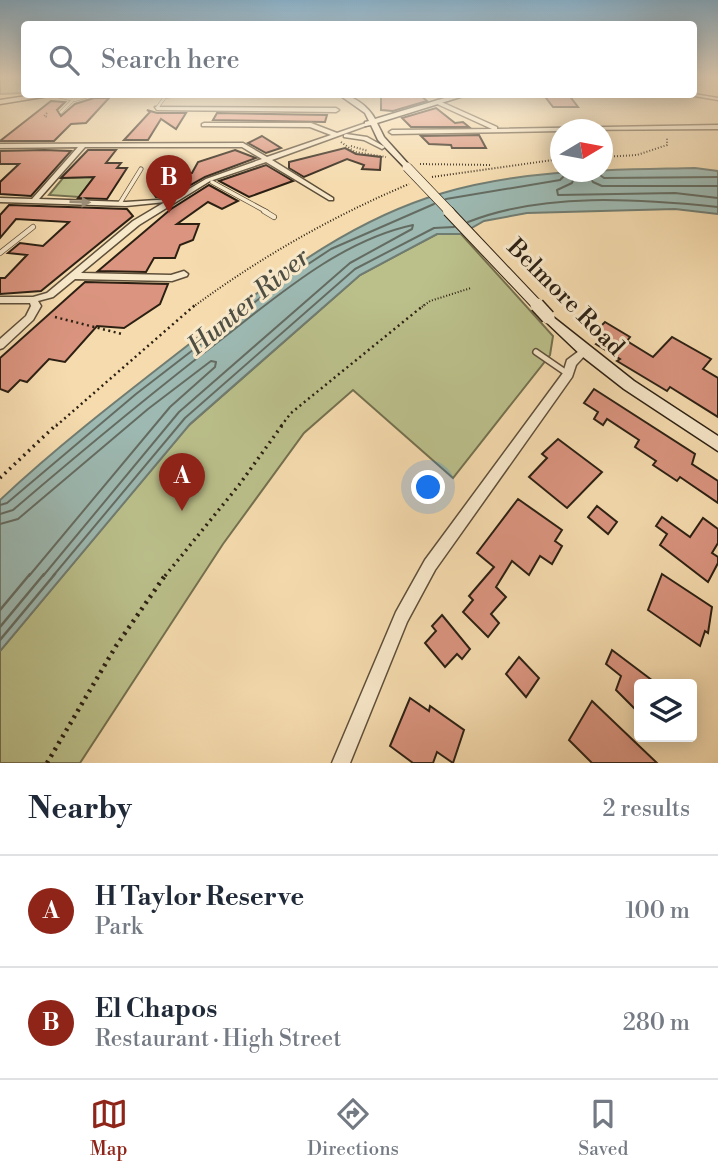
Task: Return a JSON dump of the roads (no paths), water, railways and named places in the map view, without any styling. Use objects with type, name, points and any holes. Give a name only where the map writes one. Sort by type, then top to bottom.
[{"type":"main road","points":[[362,112],[372,125]]},
{"type":"main road","points":[[369,112],[372,125]]},
{"type":"main road","points":[[371,112],[388,116],[403,112]]},
{"type":"main road","points":[[372,125],[403,112]]},
{"type":"main road","points":[[372,125],[413,112]]},
{"type":"main road","name":"Belmore Road","points":[[372,125],[383,147],[408,164]]},
{"type":"main road","name":"Belmore Road","points":[[372,125],[381,138],[583,352],[621,382],[718,443]]},
{"type":"street","points":[[192,145],[212,112]]},
{"type":"street","points":[[458,112],[499,130]]},
{"type":"street","points":[[204,125],[311,125],[337,135]]},
{"type":"street","points":[[318,144],[337,135],[372,125]]},
{"type":"street","points":[[346,138],[372,125]]},
{"type":"street","points":[[392,132],[718,127]]},
{"type":"street","points":[[0,300],[33,300],[50,295],[136,223],[216,176],[346,138],[365,138],[383,147]]},
{"type":"street","points":[[0,146],[243,145],[331,199]]},
{"type":"street","points":[[34,201],[83,146]]},
{"type":"street","points":[[191,190],[270,160]]},
{"type":"street","points":[[0,209],[4,200],[123,203],[156,202],[181,195]]},
{"type":"street","points":[[123,203],[145,210],[136,223]]},
{"type":"street","points":[[73,276],[172,278],[184,274]]},
{"type":"street","points":[[0,345],[33,313],[33,300]]},
{"type":"street","points":[[341,763],[401,617],[430,565],[568,374],[570,363],[583,352]]},
{"type":"lane","points":[[123,203],[141,169]]},
{"type":"lane","points":[[212,182],[220,184],[274,217]]},
{"type":"lane","points":[[0,253],[33,227]]},
{"type":"lane","points":[[536,352],[568,374]]},
{"type":"water","name":"Hunter River","points":[[695,168],[718,171],[718,214],[675,209],[527,213],[484,221],[461,234],[437,234],[360,275],[190,424],[0,651],[0,500],[124,395],[286,272],[377,219],[443,193],[474,185],[550,174],[550,182],[613,182],[613,170]]},
{"type":"place","name":"El Chapos","points":[[169,213]]},
{"type":"place","name":"H Taylor Reserve","points":[[182,511]]}]
